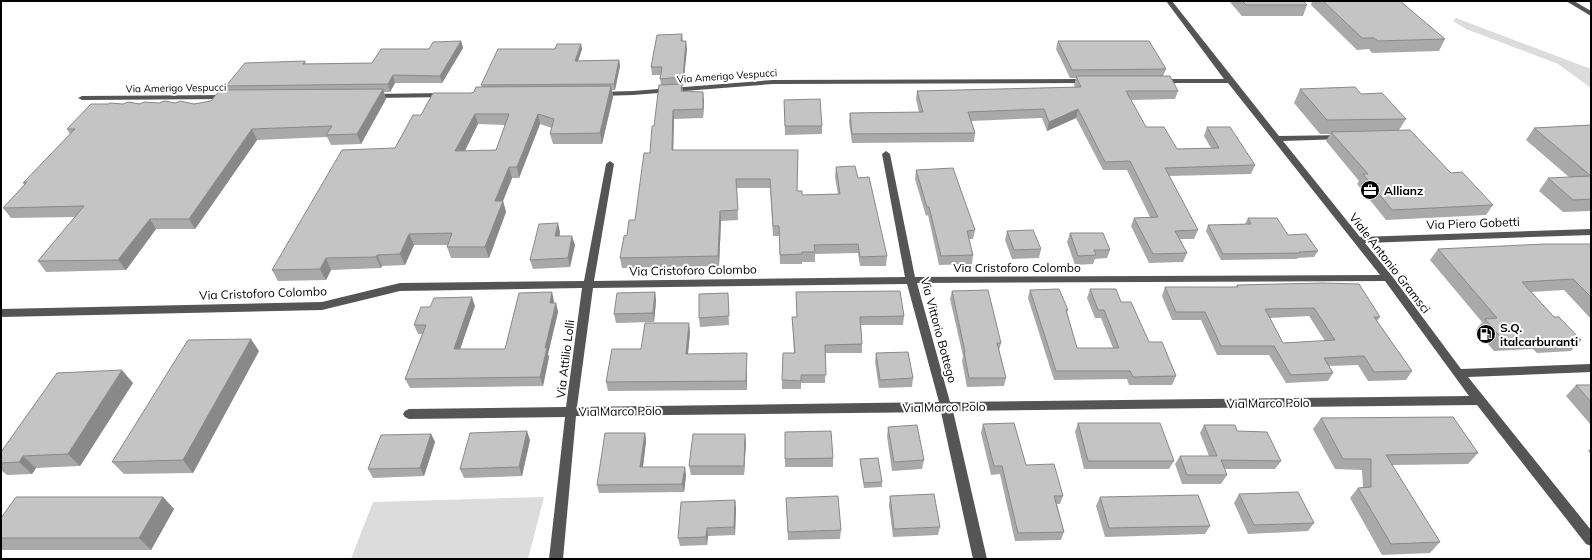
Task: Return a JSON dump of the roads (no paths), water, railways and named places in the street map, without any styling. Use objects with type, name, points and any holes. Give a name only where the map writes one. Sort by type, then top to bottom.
[{"type":"street","name":"Viale Antonio Gramsci","points":[[1169,1],[1230,81],[1388,278],[1458,374],[1591,540]]},
{"type":"street","points":[[1570,1],[1591,14]]},
{"type":"street","name":"Via Amerigo Vespucci","points":[[593,94],[633,93],[773,82],[1096,81]]},
{"type":"street","points":[[1151,81],[1230,81]]},
{"type":"street","points":[[361,96],[457,95]]},
{"type":"street","name":"Via Amerigo Vespucci","points":[[82,98],[234,97]]},
{"type":"street","points":[[1276,139],[1349,137]]},
{"type":"street","name":"Via Vittorio Bottego","points":[[886,154],[911,280],[946,407],[980,559]]},
{"type":"street","name":"Via Attilio Lolli","points":[[556,559],[571,412],[588,284],[610,164]]},
{"type":"street","name":"Via Piero Gobetti","points":[[1356,240],[1591,232]]},
{"type":"street","name":"Via Cristoforo Colombo","points":[[1,313],[322,306],[400,287],[911,280],[1388,278]]},
{"type":"street","points":[[1458,374],[1591,368]]},
{"type":"street","name":"Via Marco Polo","points":[[409,414],[1479,400]]},
{"type":"place","name":"Allianz","points":[[1370,190]]},
{"type":"place","name":"S.Q. italcarburanti","points":[[1486,334]]}]
